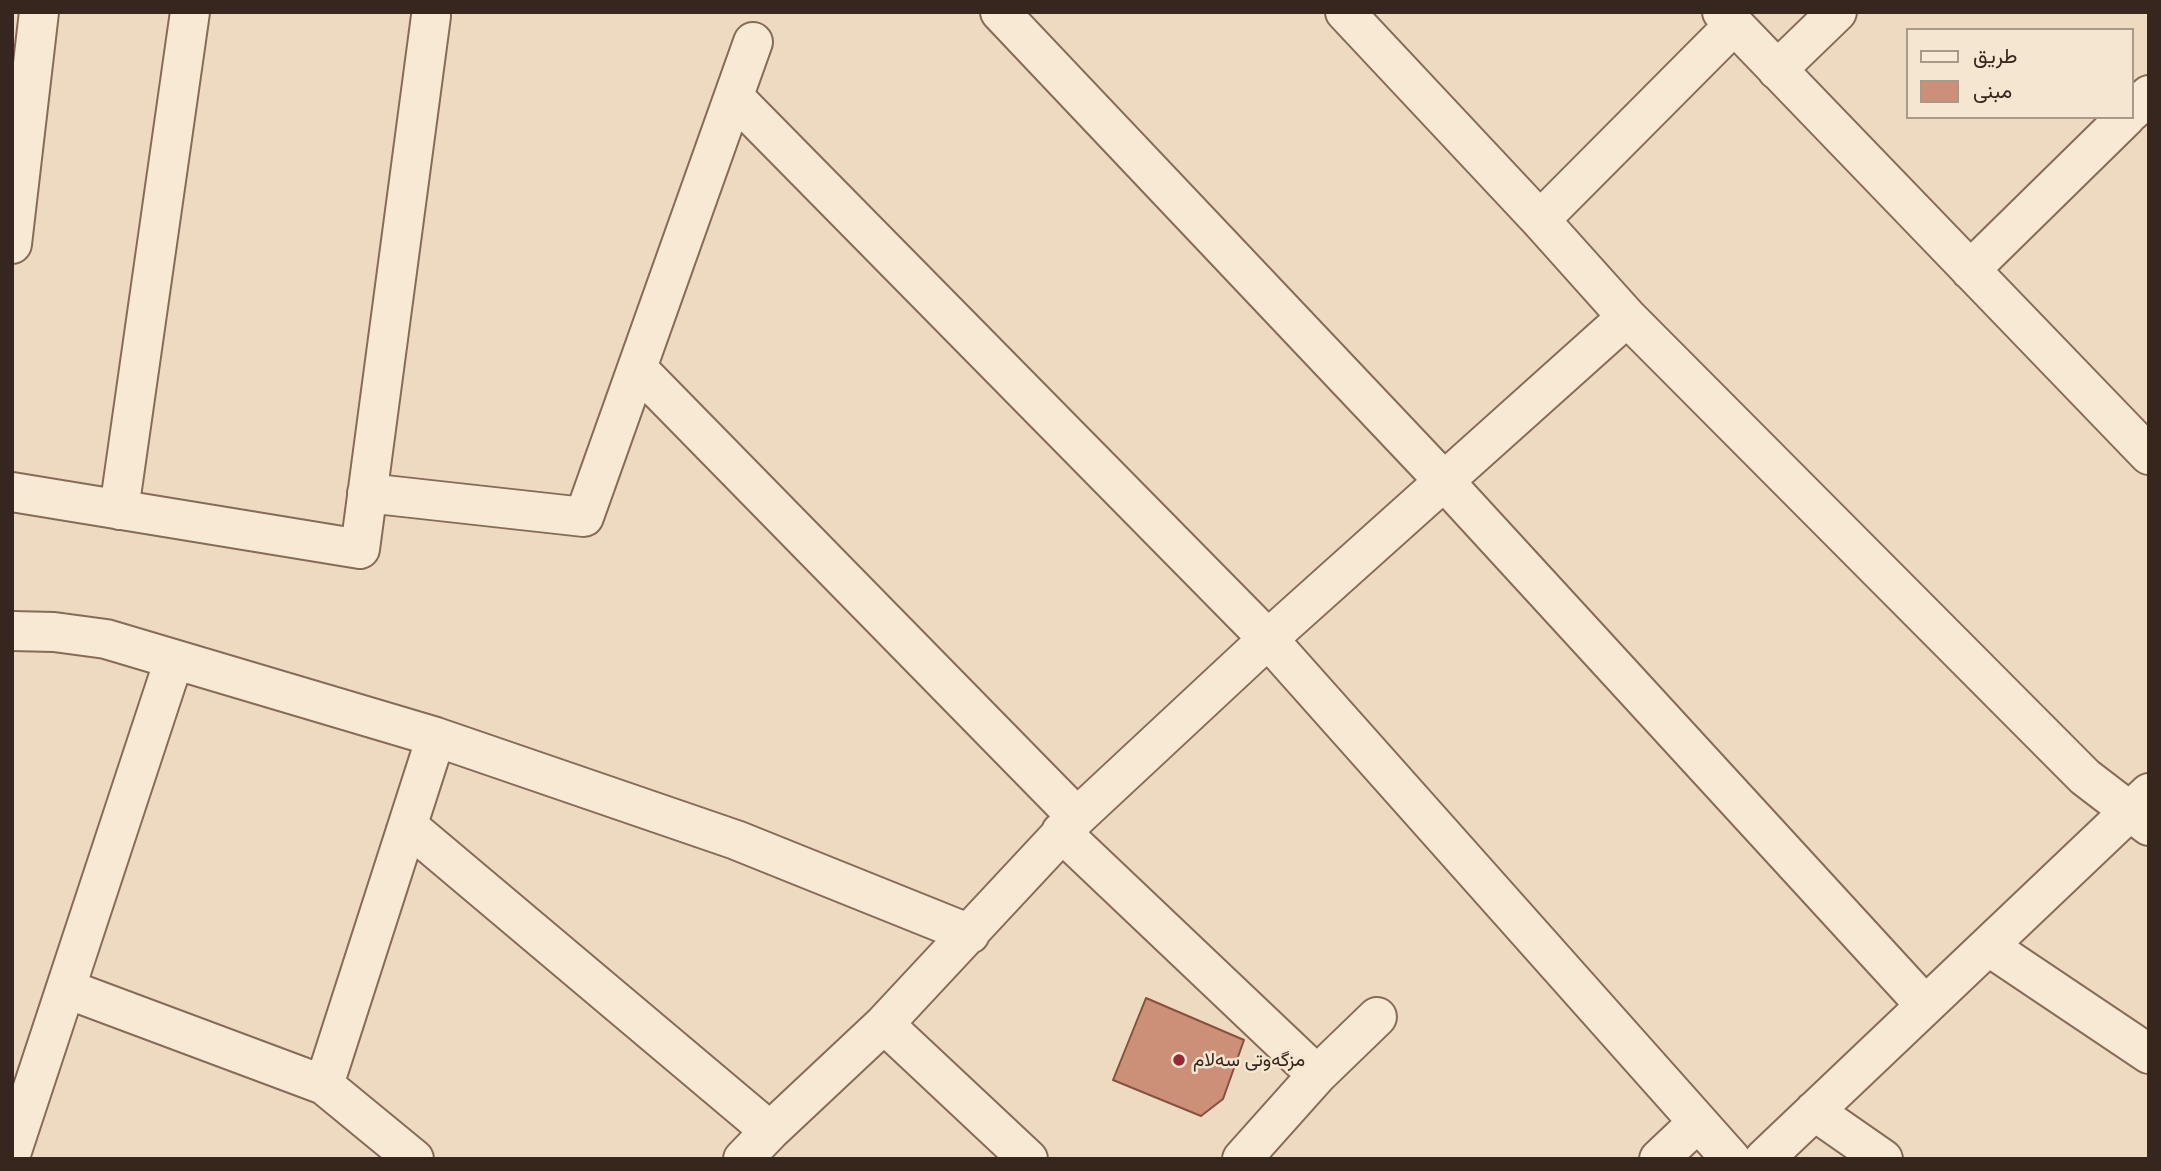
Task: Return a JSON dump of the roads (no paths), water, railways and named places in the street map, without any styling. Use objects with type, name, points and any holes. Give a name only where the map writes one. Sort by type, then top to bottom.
[{"type":"street","points":[[13,234],[39,12]]},
{"type":"street","points":[[119,510],[190,12]]},
{"type":"street","points":[[1000,12],[1444,481],[1925,1005]]},
{"type":"street","points":[[1345,12],[1541,220],[1627,317],[2085,777],[2142,810],[1988,946],[1764,1159]]},
{"type":"street","points":[[1777,70],[1838,12]]},
{"type":"street","points":[[12,492],[360,549],[431,16]]},
{"type":"street","points":[[1541,220],[1728,18],[2149,455]]},
{"type":"street","points":[[367,493],[584,517],[753,42]]},
{"type":"street","points":[[2133,110],[2149,95]]},
{"type":"street","points":[[734,97],[1268,639],[1731,1159]]},
{"type":"street","points":[[1970,270],[2124,119]]},
{"type":"street","points":[[743,1159],[884,1024],[1069,825],[1268,639],[1627,317]]},
{"type":"street","points":[[638,369],[1069,825],[1317,1075]]},
{"type":"street","points":[[12,631],[54,632],[106,639],[436,737],[736,840],[970,934]]},
{"type":"street","points":[[12,1151],[174,660]]},
{"type":"street","points":[[324,1086],[436,737]]},
{"type":"street","points":[[408,826],[770,1131]]},
{"type":"street","points":[[1988,946],[2149,1054]]},
{"type":"street","points":[[67,989],[324,1086],[414,1159]]},
{"type":"street","points":[[1242,1159],[1317,1075],[1377,1017]]},
{"type":"street","points":[[884,1024],[1028,1159]]},
{"type":"street","points":[[1814,1111],[1883,1159]]},
{"type":"street","points":[[1659,1159],[1697,1123]]},
{"type":"place","name":"مزگەوتی سەلام","points":[[1179,1060]]}]
